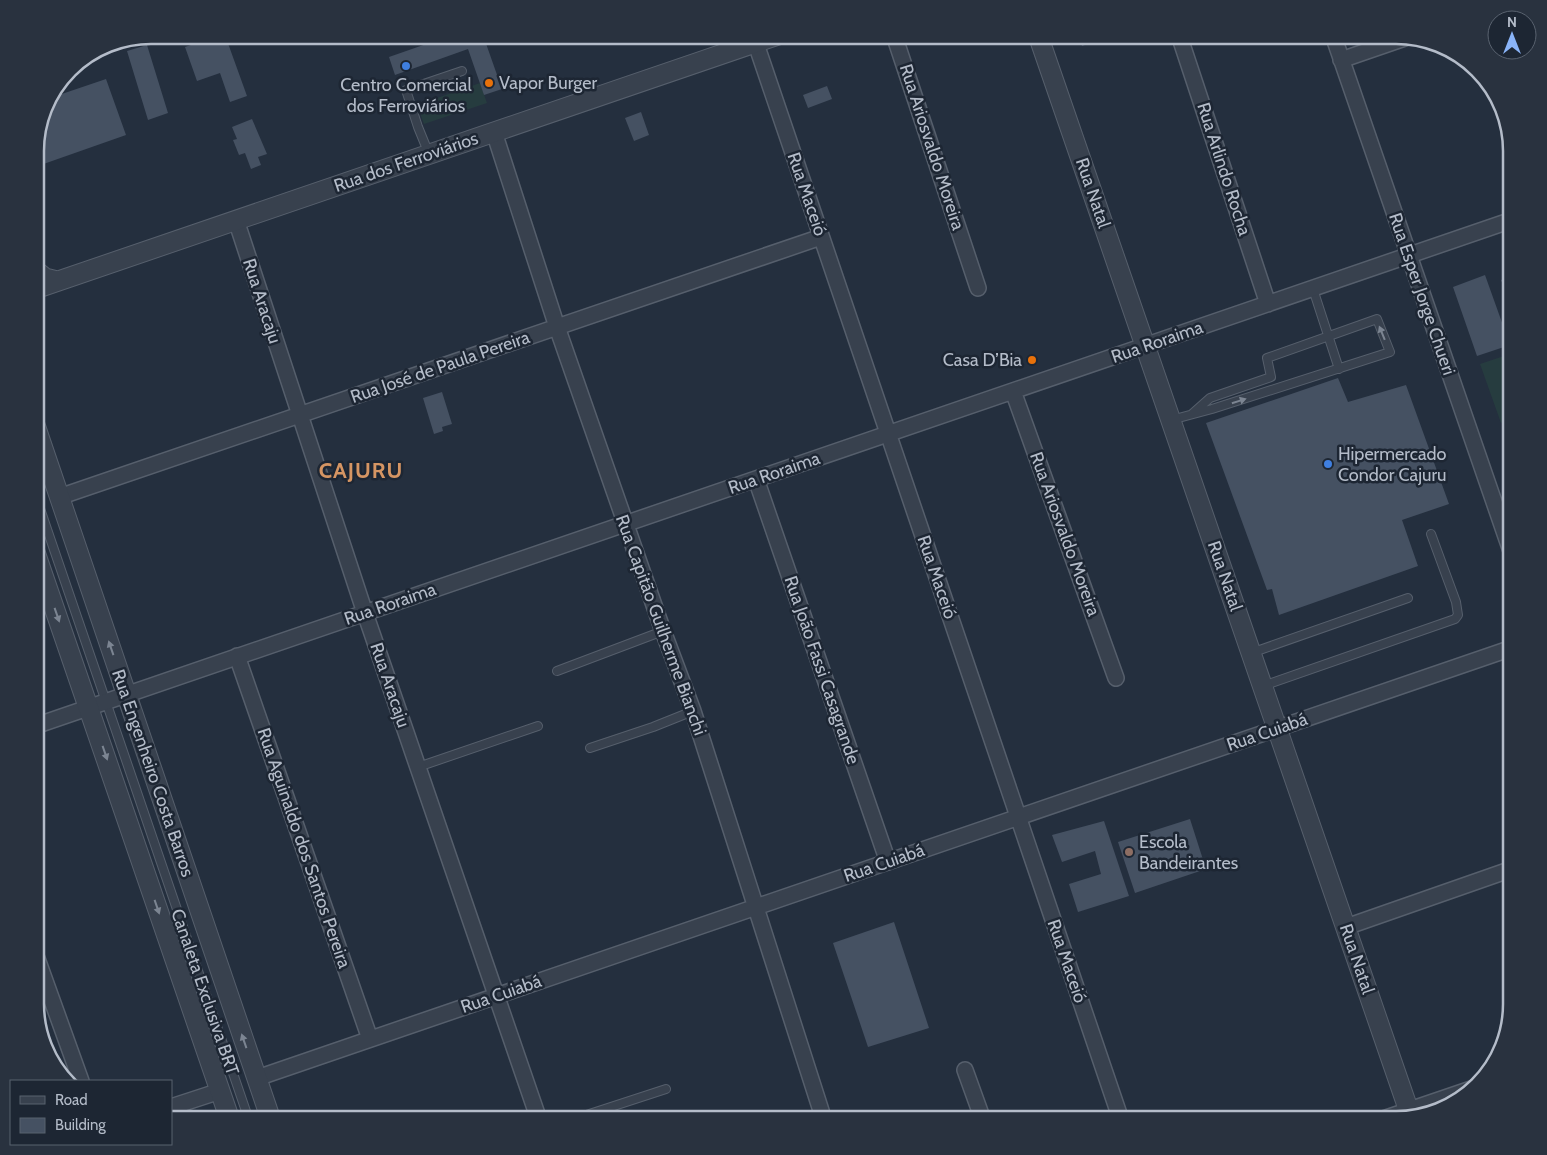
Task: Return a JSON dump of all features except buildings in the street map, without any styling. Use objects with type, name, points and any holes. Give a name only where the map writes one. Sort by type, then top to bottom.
[{"type":"street","name":"Rua dos Ferroviários","points":[[44,286],[494,132],[740,44]]},
{"type":"street","name":"Rua Maceió","points":[[756,44],[1118,1111]]},
{"type":"street","name":"Rua Ariosvaldo Moreira","points":[[897,44],[978,288]]},
{"type":"street","name":"Rua Natal","points":[[1041,44],[1409,1110]]},
{"type":"street","name":"Rua Arlindo Rocha","points":[[1182,44],[1268,304]]},
{"type":"street","name":"Rua Esper Jorge Chueri","points":[[1336,44],[1503,528]]},
{"type":"street","points":[[1341,60],[1388,44]]},
{"type":"street","name":"Rua Capitão Guilherme Bianchi","points":[[494,132],[557,328],[625,524],[693,711],[821,1111]]},
{"type":"street","name":"Rua Aracaju","points":[[236,220],[365,613],[535,1111]]},
{"type":"street","name":"Rua Roraima","points":[[44,723],[1503,223]]},
{"type":"street","name":"Rua José de Paula Pereira","points":[[60,497],[822,237]]},
{"type":"street","points":[[44,277],[57,281]]},
{"type":"street","name":"Rua Ariosvaldo Moreira","points":[[1013,391],[1116,678]]},
{"type":"street","name":"Rua Engenheiro Costa Barros","points":[[44,451],[268,1111]]},
{"type":"street","name":"Rua João Fassi Casagrande","points":[[756,479],[888,862]]},
{"type":"street","points":[[44,574],[98,704],[227,1111]]},
{"type":"street","name":"Rua Cuiabá","points":[[256,1078],[1503,651]]},
{"type":"street","name":"Rua Aguinaldo dos Santos Pereira","points":[[238,656],[370,1039]]},
{"type":"street","points":[[1346,927],[1503,872]]},
{"type":"street","points":[[44,978],[81,1080]]},
{"type":"street","points":[[966,1070],[980,1111]]},
{"type":"street","points":[[172,1107],[220,1091]]},
{"type":"street","points":[[1422,1108],[1446,1099]]},
{"type":"lane","points":[[428,154],[406,90],[462,71]]},
{"type":"lane","points":[[1313,288],[1339,369]]},
{"type":"lane","points":[[1171,420],[1212,409],[1390,352],[1376,319],[1266,358],[1271,377],[1210,398],[1192,414]]},
{"type":"lane","name":"Canaleta Exclusiva BRT","points":[[44,524],[98,704],[246,1111]]},
{"type":"lane","points":[[1263,686],[1455,619],[1458,615],[1456,602],[1432,534]]},
{"type":"lane","points":[[1251,653],[1408,598]]},
{"type":"lane","points":[[557,671],[663,631]]},
{"type":"lane","points":[[590,748],[653,727],[693,711]]},
{"type":"lane","points":[[418,767],[538,726]]},
{"type":"lane","points":[[599,1111],[666,1089]]},
{"type":"green space","points":[[480,83],[487,103],[424,124],[417,105]]},
{"type":"green space","points":[[1503,356],[1503,422],[1501,423],[1480,364]]},
{"type":"place","name":"Centro Comercial dos Ferroviários","points":[[406,66]]},
{"type":"place","name":"Vapor Burger","points":[[489,83]]},
{"type":"place","name":"Casa D’Bia","points":[[1032,360]]},
{"type":"place","name":"Hipermercado Condor Cajuru","points":[[1328,464]]},
{"type":"place","name":"Escola Bandeirantes","points":[[1129,852]]},
{"type":"district","name":"CAJURU","points":[[361,470]]}]
